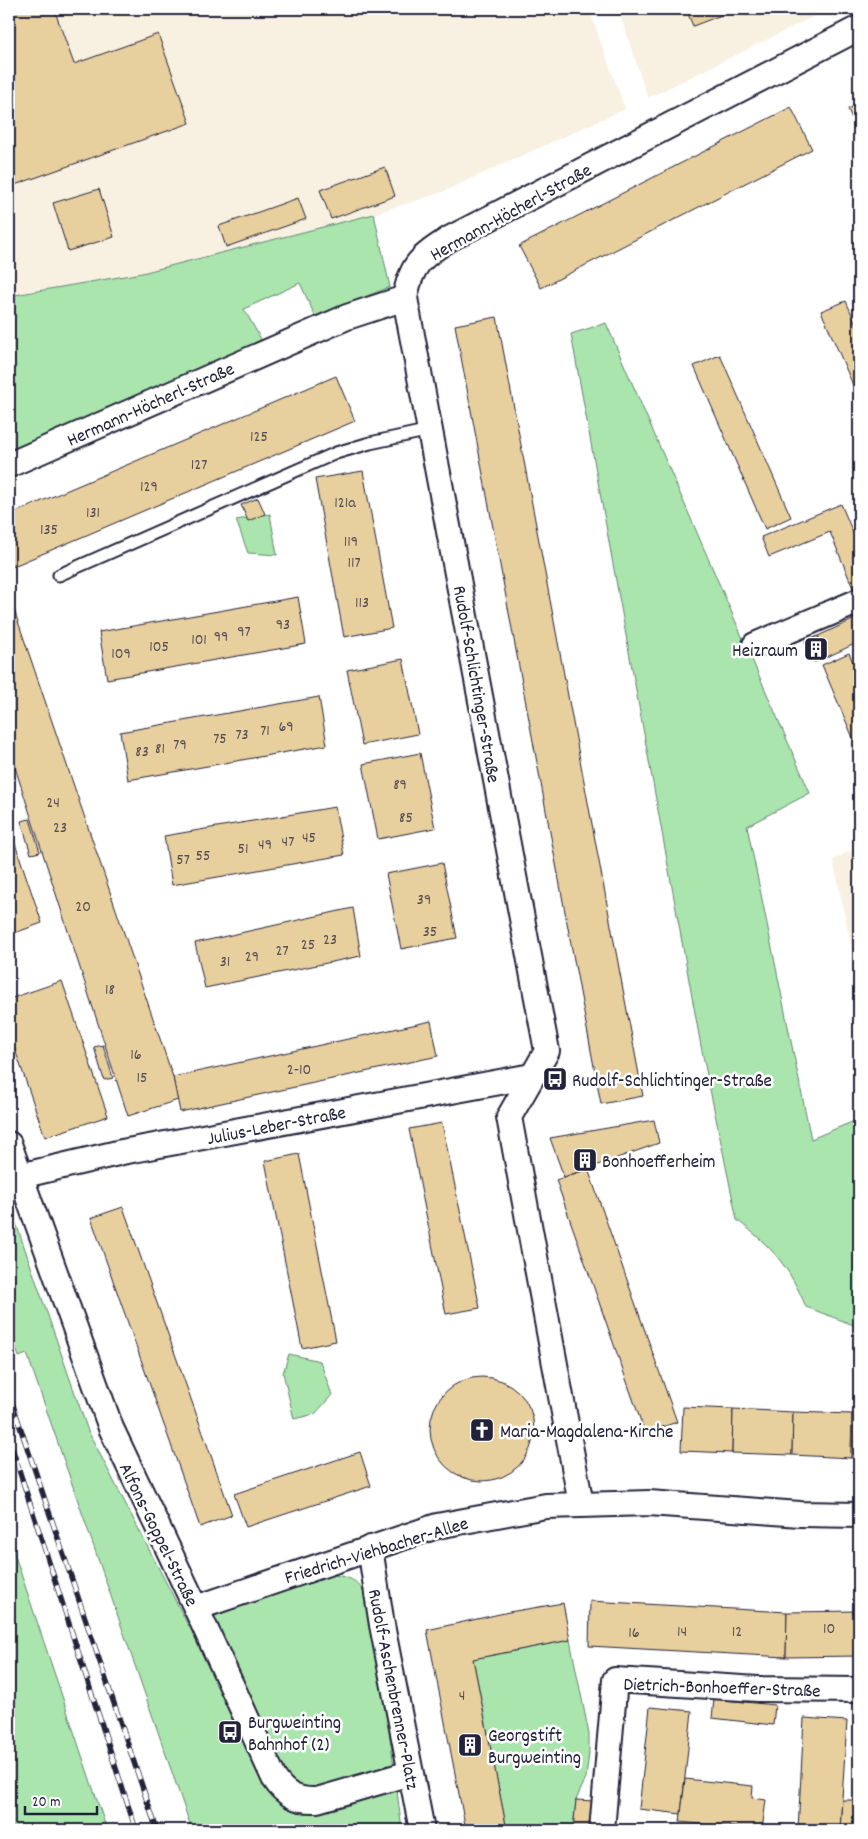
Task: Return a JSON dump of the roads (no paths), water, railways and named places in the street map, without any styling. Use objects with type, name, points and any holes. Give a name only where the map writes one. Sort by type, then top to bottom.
[{"type":"street","name":"Hermann-Höcherl-Straße","points":[[9,465],[347,317],[405,298],[409,276],[425,254],[449,239],[859,28]]},
{"type":"street","name":"Rudolf-Schlichtinger-Straße","points":[[405,298],[547,1051],[509,1117],[581,1504]]},
{"type":"street","points":[[755,645],[859,601]]},
{"type":"street","name":"Julius-Leber-Straße","points":[[20,1176],[122,1152],[532,1076]]},
{"type":"street","name":"Alfons-Goppel-Straße","points":[[9,1144],[110,1428],[196,1608],[274,1778],[281,1789],[291,1797],[317,1800],[410,1773]]},
{"type":"street","name":"Friedrich-Viehbacher-Allee","points":[[196,1608],[445,1524],[546,1506],[649,1503],[800,1514],[859,1515]]},
{"type":"street","name":"Rudolf-Aschenbrenner-Platz","points":[[370,1548],[422,1830]]},
{"type":"street","name":"Dietrich-Bonhoeffer-Straße","points":[[602,1830],[615,1680],[758,1689],[859,1690]]},
{"type":"lane","points":[[59,575],[336,453],[370,443],[430,430]]},
{"type":"railway","points":[[9,1394],[157,1830]]},
{"type":"railway","points":[[9,1439],[136,1830]]},
{"type":"place","name":"Heizraum","points":[[816,649]]},
{"type":"place","name":"Rudolf-Schlichtinger-Straße","points":[[555,1079]]},
{"type":"place","name":"Bonhoefferheim","points":[[585,1160]]},
{"type":"place","name":"Maria-Magdalena-Kirche","points":[[482,1430]]},
{"type":"place","name":"Burgweinting Bahnhof (2)","points":[[230,1732]]},
{"type":"place","name":"Georgstift Burgweinting","points":[[470,1745]]}]
